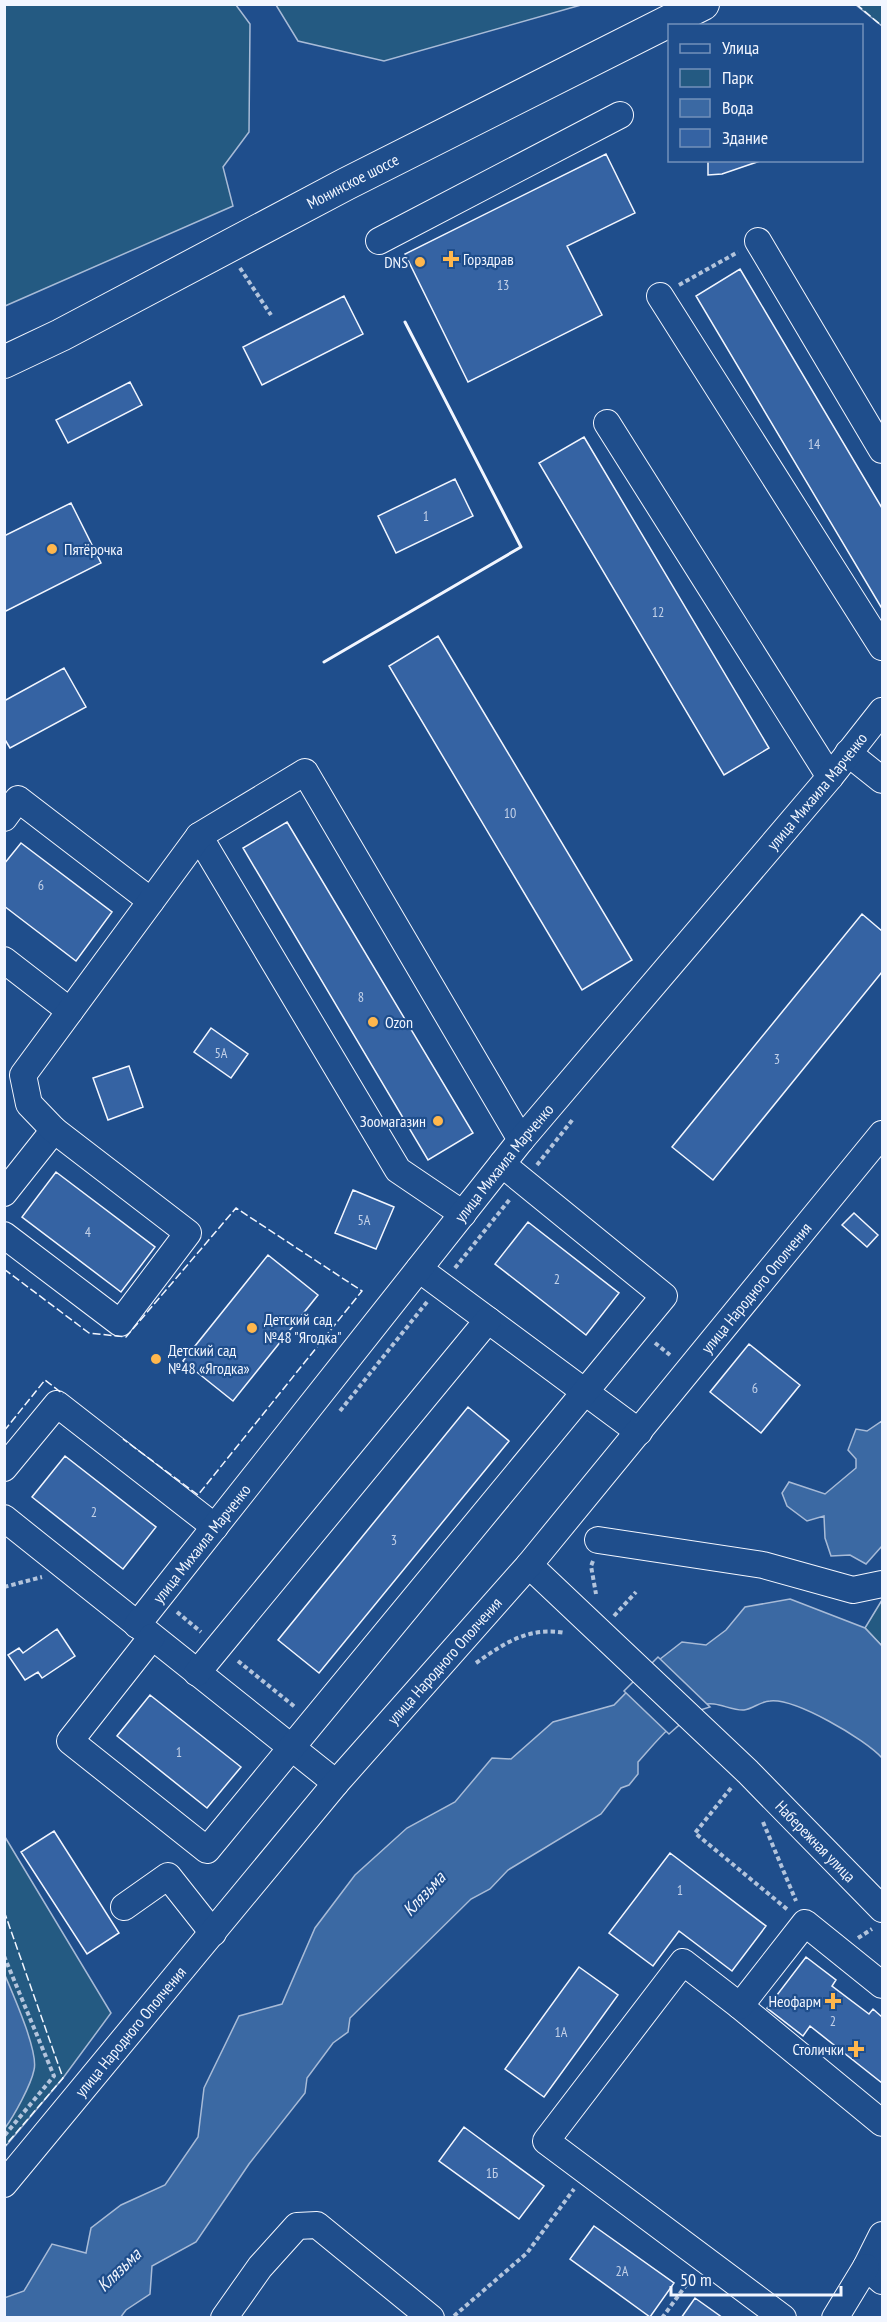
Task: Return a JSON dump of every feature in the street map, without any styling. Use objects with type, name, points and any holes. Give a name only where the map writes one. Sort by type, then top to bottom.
[{"type":"main road","name":"Монинское шоссе","points":[[4,362],[61,335],[346,184],[703,4]]},
{"type":"street","points":[[379,241],[620,115]]},
{"type":"street","points":[[759,241],[882,450]]},
{"type":"street","points":[[660,296],[882,647]]},
{"type":"street","points":[[607,423],[830,777]]},
{"type":"street","name":"улица Михаила Марченко","points":[[292,1748],[207,1850],[70,1741],[215,1527],[521,1140],[830,777],[882,711]]},
{"type":"street","points":[[848,753],[882,780]]},
{"type":"street","points":[[4,1235],[120,1323],[188,1233],[54,1130],[29,1104],[22,1075],[199,836],[305,772],[521,1140]]},
{"type":"street","points":[[4,818],[18,799],[151,901]]},
{"type":"street","points":[[199,836],[398,1170],[463,1214]]},
{"type":"street","points":[[4,960],[70,1011]]},
{"type":"street","points":[[4,1193],[54,1130]]},
{"type":"street","name":"улица Народного Ополчения","points":[[4,2184],[336,1783],[529,1565],[882,1134]]},
{"type":"street","points":[[292,1748],[664,1296],[502,1164]]},
{"type":"street","points":[[419,1269],[639,1432]]},
{"type":"street","points":[[197,1673],[488,1320]]},
{"type":"street","points":[[4,1468],[57,1404],[215,1527]]},
{"type":"street","points":[[4,1518],[336,1783]]},
{"type":"street","points":[[598,1540],[763,1565],[853,1590],[882,1584]]},
{"type":"street","name":"Набережная улица","points":[[529,1565],[604,1627],[742,1778],[882,1909]]},
{"type":"street","points":[[124,1907],[168,1876],[213,1933]]},
{"type":"street","points":[[740,2006],[805,1923],[882,1985]]},
{"type":"street","points":[[783,2318],[546,2141],[683,1962],[882,2123]]},
{"type":"street","points":[[224,2318],[260,2267],[297,2226],[316,2225],[431,2318]]},
{"type":"street","points":[[835,2318],[874,2274],[882,2235]]},
{"type":"path","points":[[660,296],[759,241]]},
{"type":"path","points":[[226,248],[270,315]]},
{"type":"path","points":[[638,1329],[678,1361]]},
{"type":"path","points":[[598,1540],[591,1566],[594,1590],[598,1598]]},
{"type":"path","points":[[4,1587],[69,1570]]},
{"type":"path","points":[[604,1627],[636,1592]]},
{"type":"path","points":[[474,1665],[509,1641],[535,1633],[555,1631],[568,1634]]},
{"type":"path","points":[[742,1778],[695,1833],[805,1923]]},
{"type":"path","points":[[762,1819],[805,1923]]},
{"type":"path","points":[[4,1956],[54,2076],[4,2136]]},
{"type":"path","points":[[453,2318],[527,2253],[586,2171]]},
{"type":"path","points":[[662,2318],[705,2260]]},
{"type":"green space","points":[[5,4],[236,5],[250,24],[249,132],[223,167],[233,206],[5,306]]},
{"type":"green space","points":[[276,5],[581,5],[384,61],[298,41]]},
{"type":"green space","points":[[856,5],[882,5],[882,26]]},
{"type":"green space","points":[[882,1600],[882,1646],[865,1628]]},
{"type":"green space","points":[[5,1837],[111,2013],[63,2078],[5,2147]]},
{"type":"water","points":[[882,1421],[882,1546],[866,1564],[850,1555],[831,1556],[825,1538],[824,1516],[807,1521],[787,1506],[782,1493],[789,1482],[825,1494],[856,1468],[856,1459],[848,1450],[856,1429],[867,1431]]},
{"type":"water","name":"Клязьма","points":[[790,1599],[865,1628],[882,1646],[882,1758],[861,1741],[829,1721],[796,1706],[781,1702],[767,1701],[744,1710],[708,1704],[684,1715],[638,1762],[638,1774],[629,1785],[621,1788],[601,1814],[508,1870],[490,1889],[471,1899],[350,2018],[348,2032],[333,2043],[307,2078],[305,2093],[249,2164],[196,2242],[152,2266],[150,2294],[126,2310],[120,2318],[5,2317],[4,2298],[24,2291],[52,2244],[86,2253],[91,2228],[121,2205],[165,2185],[198,2137],[204,2088],[239,2016],[282,2004],[315,1928],[355,1875],[407,1828],[455,1802],[492,1758],[511,1759],[553,1722],[614,1705],[655,1663],[682,1642],[706,1645],[726,1630],[745,1607]]},
{"type":"water","points":[[4,1973],[24,2022],[34,2061],[34,2070],[29,2084],[5,2128]]},
{"type":"pier","points":[[658,1657],[710,1707],[694,1712],[669,1734],[624,1691]]},
{"type":"building","points":[[606,154],[635,213],[567,246],[602,315],[468,382],[405,254]]},
{"type":"building","points":[[708,162],[757,162],[722,174],[708,175]]},
{"type":"building","points":[[740,269],[882,508],[881,607],[696,296]]},
{"type":"building","points":[[344,296],[363,334],[262,385],[243,347]]},
{"type":"building","points":[[130,382],[142,405],[68,443],[56,420]]},
{"type":"building","points":[[584,437],[769,748],[724,775],[539,463]]},
{"type":"building","points":[[455,479],[473,516],[396,553],[378,516]]},
{"type":"building","points":[[71,503],[101,563],[6,611],[4,608],[4,536]]},
{"type":"building","points":[[438,636],[632,960],[582,990],[389,666]]},
{"type":"building","points":[[64,668],[86,707],[10,748],[4,738],[4,701]]},
{"type":"building","points":[[287,822],[473,1133],[428,1160],[243,848]]},
{"type":"building","points":[[21,843],[112,912],[76,961],[4,906],[4,864]]},
{"type":"building","points":[[862,914],[882,931],[882,972],[713,1180],[672,1147]]},
{"type":"building","points":[[211,1028],[248,1054],[231,1078],[194,1052]]},
{"type":"building","points":[[129,1066],[143,1107],[108,1120],[93,1078]]},
{"type":"building","points":[[56,1172],[155,1247],[121,1292],[22,1217]]},
{"type":"building","points":[[353,1190],[394,1207],[376,1249],[335,1233]]},
{"type":"building","points":[[854,1213],[878,1235],[867,1247],[842,1225]]},
{"type":"building","points":[[528,1222],[619,1293],[586,1335],[495,1264]]},
{"type":"building","points":[[268,1255],[318,1295],[233,1401],[183,1361]]},
{"type":"building","points":[[749,1344],[800,1385],[761,1433],[710,1392]]},
{"type":"building","points":[[468,1407],[509,1441],[319,1673],[278,1640]]},
{"type":"building","points":[[65,1456],[156,1527],[123,1569],[32,1497]]},
{"type":"building","points":[[57,1629],[75,1656],[42,1678],[38,1672],[25,1680],[8,1655],[19,1648],[23,1653]]},
{"type":"building","points":[[150,1695],[241,1767],[207,1808],[117,1736]]},
{"type":"building","points":[[54,1831],[119,1933],[87,1954],[21,1852]]},
{"type":"building","points":[[670,1853],[766,1926],[732,1971],[679,1931],[653,1966],[609,1933]]},
{"type":"building","points":[[806,1957],[836,1980],[832,1986],[869,2014],[873,2009],[882,2017],[882,2083],[810,2026],[803,2036],[767,2008]]},
{"type":"building","points":[[579,1967],[618,1995],[544,2097],[505,2069]]},
{"type":"building","points":[[464,2127],[544,2186],[519,2219],[439,2161]]},
{"type":"building","points":[[594,2226],[674,2283],[650,2317],[570,2259]]},
{"type":"building","points":[[695,2298],[723,2318],[681,2318]]},
{"type":"fence","points":[[856,4],[882,26]]},
{"type":"fence","points":[[4,1269],[89,1333],[126,1337],[236,1208],[362,1291],[198,1495],[123,1439]]},
{"type":"fence","points":[[4,1431],[45,1380],[63,1394]]},
{"type":"fence","points":[[4,1911],[63,2078],[4,2147]]},
{"type":"wall","points":[[324,662],[521,547],[405,322]]},
{"type":"place","name":"Горздрав","points":[[451,259]]},
{"type":"place","name":"DNS","points":[[420,262]]},
{"type":"place","name":"Пятёрочка","points":[[52,549]]},
{"type":"place","name":"Ozon","points":[[373,1022]]},
{"type":"place","name":"Зоомагазин","points":[[438,1121]]},
{"type":"place","name":"Детский сад №48 \"Ягодка\"","points":[[252,1328]]},
{"type":"place","name":"Детский сад №48 «Ягодка»","points":[[156,1359]]},
{"type":"place","name":"Неофарм","points":[[833,2001]]},
{"type":"place","name":"Столички","points":[[856,2049]]}]
